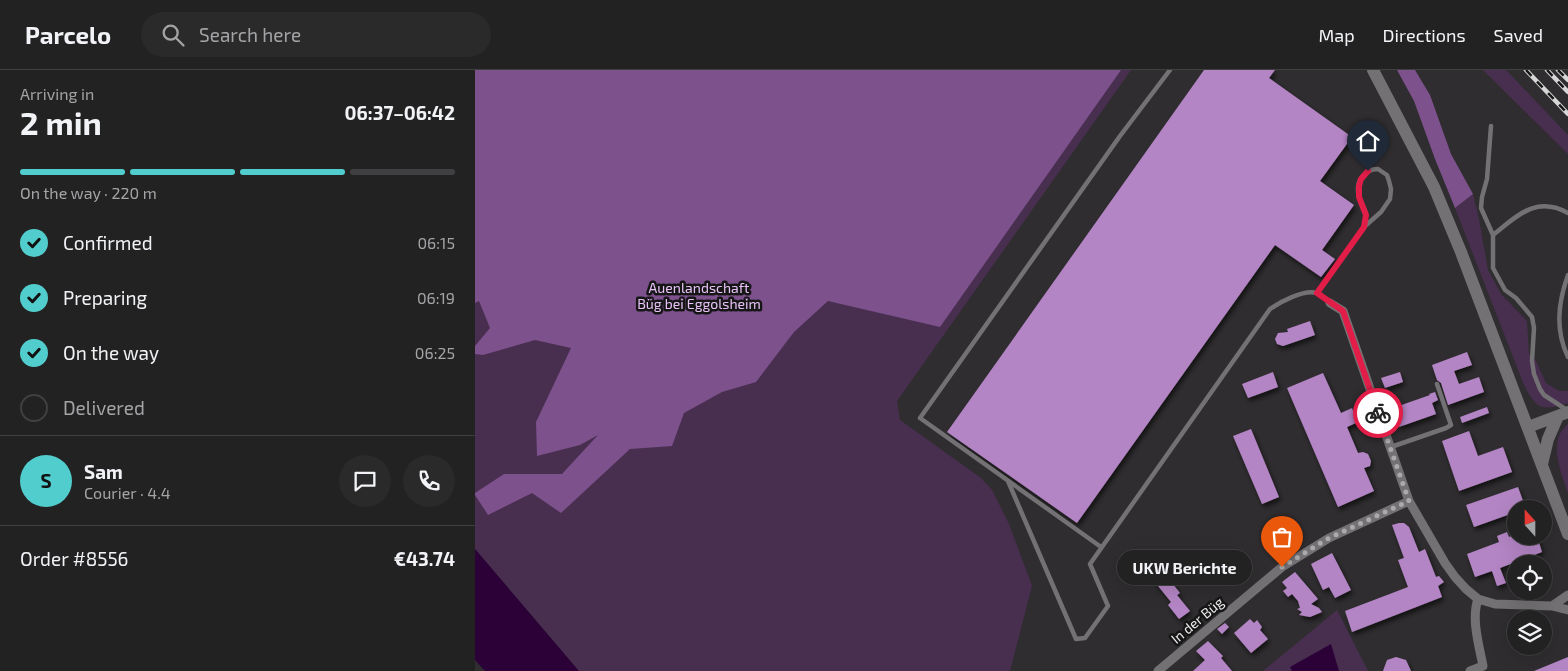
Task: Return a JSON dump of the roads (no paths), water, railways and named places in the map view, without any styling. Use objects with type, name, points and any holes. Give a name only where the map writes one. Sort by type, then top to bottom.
[{"type":"main road","points":[[1373,70],[1434,187],[1461,252],[1568,534]]},
{"type":"main road","points":[[1528,427],[1565,413]]},
{"type":"main road","points":[[1542,464],[1548,438],[1565,413]]},
{"type":"street","points":[[1330,303],[1343,311],[1409,501],[1450,570],[1466,589],[1478,599],[1495,604],[1552,606],[1568,610]]},
{"type":"street","name":"In der Büg","points":[[1158,671],[1282,567],[1329,538],[1409,501]]},
{"type":"street","points":[[1552,606],[1568,595]]},
{"type":"street","points":[[1470,671],[1483,666],[1476,622],[1475,606],[1478,599]]},
{"type":"lane","points":[[1101,547],[920,418],[1120,136],[1170,70]]},
{"type":"lane","points":[[1491,126],[1487,179],[1481,208],[1493,235],[1493,268],[1505,290],[1516,298],[1532,317],[1534,328],[1532,361],[1540,389],[1544,395],[1565,413]]},
{"type":"lane","points":[[1317,293],[1364,227],[1387,205],[1391,194],[1389,181],[1387,175],[1378,169],[1364,174],[1359,186],[1359,197],[1366,215],[1364,227]]},
{"type":"lane","points":[[1493,235],[1524,210],[1538,206],[1559,208],[1568,213]]},
{"type":"lane","points":[[1568,275],[1558,318],[1563,346],[1568,357]]},
{"type":"lane","points":[[1007,480],[1076,639],[1085,638],[1108,606],[1090,564],[1270,309],[1290,297],[1303,293],[1317,293],[1330,303]]},
{"type":"lane","points":[[1390,448],[1451,425],[1437,384]]},
{"type":"railway","points":[[1526,70],[1568,114]]},
{"type":"railway","points":[[1547,70],[1568,92]]},
{"type":"railway","points":[[1558,70],[1568,80]]},
{"type":"place","name":"UKW Berichte","points":[[1282,567]]},
{"type":"park label","name":"Auenlandschaft Büg bei Eggolsheim","points":[[699,296]]}]
